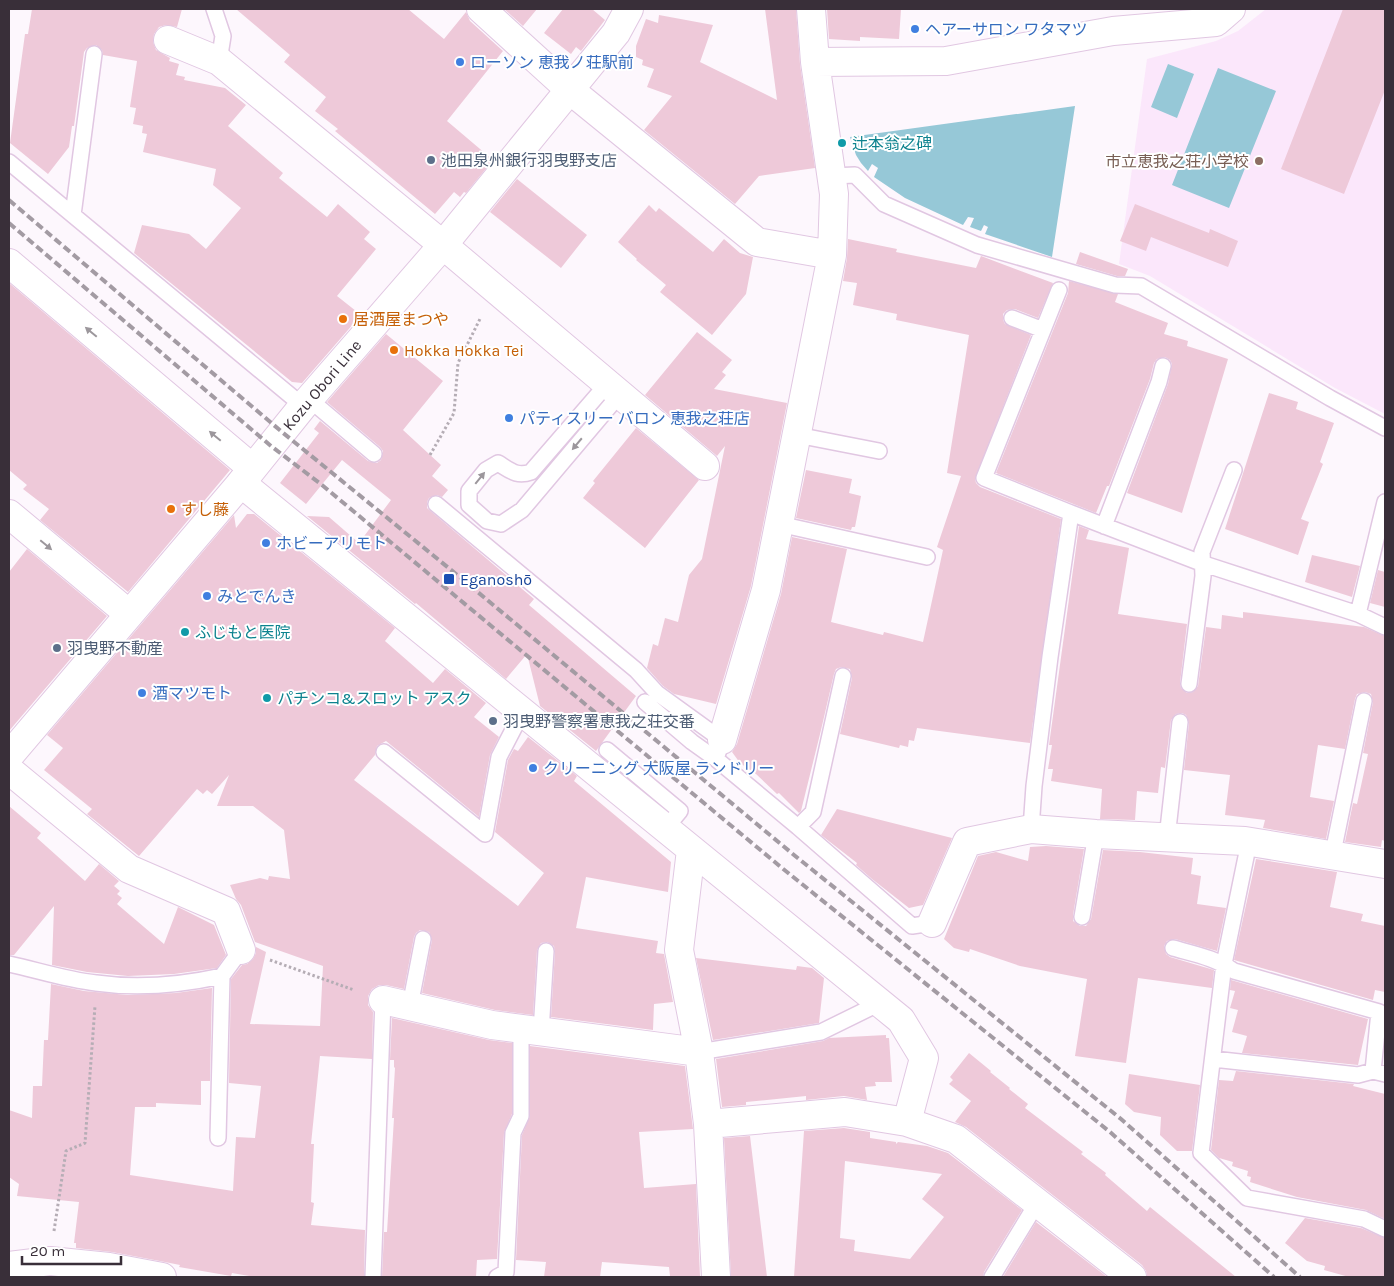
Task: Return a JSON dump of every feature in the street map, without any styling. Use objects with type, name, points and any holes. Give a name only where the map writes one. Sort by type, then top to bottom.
[{"type":"street","points":[[481,9],[570,90],[757,242],[832,255]]},
{"type":"street","name":"Kozu Obori Line","points":[[9,756],[272,446],[306,402],[443,245],[616,33],[629,9]]},
{"type":"street","points":[[719,750],[766,590],[832,255],[834,194],[815,62],[811,9]]},
{"type":"street","points":[[815,62],[946,61],[1113,32],[1216,22],[1230,9]]},
{"type":"street","points":[[168,40],[219,61],[443,245],[705,466]]},
{"type":"street","points":[[9,263],[247,475],[523,714],[901,1020],[924,1058],[907,1122]]},
{"type":"street","points":[[9,514],[129,614]]},
{"type":"street","points":[[9,770],[128,869],[226,911],[241,950]]},
{"type":"street","points":[[932,923],[967,842],[1031,829],[1245,841],[1385,864]]},
{"type":"street","points":[[691,850],[680,950],[699,1052],[708,1124],[716,1277]]},
{"type":"street","points":[[383,1000],[492,1025],[699,1052]]},
{"type":"street","points":[[708,1124],[845,1112],[907,1122],[956,1139],[1132,1277]]},
{"type":"street","points":[[9,1266],[109,1267],[162,1277]]},
{"type":"lane","points":[[214,9],[223,36],[219,61]]},
{"type":"lane","points":[[73,215],[94,54]]},
{"type":"lane","points":[[9,162],[306,402],[374,454]]},
{"type":"lane","points":[[832,176],[855,175],[884,204],[977,245],[1115,285],[1141,286],[1330,398],[1385,428]]},
{"type":"lane","points":[[1059,290],[984,478],[1201,563],[1358,614],[1385,627]]},
{"type":"lane","points":[[1012,318],[1043,330]]},
{"type":"lane","points":[[1104,526],[1160,382],[1163,366]]},
{"type":"lane","points":[[614,389],[522,510],[501,524],[487,521],[469,505],[469,491],[486,470],[498,463],[511,472],[522,475],[532,472],[614,389]]},
{"type":"lane","points":[[796,435],[879,451]]},
{"type":"lane","points":[[1189,684],[1203,576],[1202,552],[1234,470]]},
{"type":"lane","points":[[1358,614],[1385,502]]},
{"type":"lane","points":[[436,504],[636,670],[657,693],[798,827],[912,926],[932,923]]},
{"type":"lane","points":[[1031,829],[1034,786],[1050,657],[1071,513]]},
{"type":"lane","points":[[779,524],[927,557]]},
{"type":"lane","points":[[798,827],[813,812],[843,676]]},
{"type":"lane","points":[[1335,855],[1335,843],[1364,701]]},
{"type":"lane","points":[[645,702],[692,742],[719,750]]},
{"type":"lane","points":[[384,752],[485,834],[499,757],[523,714]]},
{"type":"lane","points":[[1167,838],[1180,722]]},
{"type":"lane","points":[[606,750],[680,811],[665,829]]},
{"type":"lane","points":[[1082,918],[1096,834]]},
{"type":"lane","points":[[1245,841],[1246,852],[1224,964],[1201,1153],[1246,1198],[1364,1219],[1385,1229]]},
{"type":"lane","points":[[410,1006],[423,939]]},
{"type":"lane","points":[[1173,948],[1224,964],[1234,970],[1378,1012],[1379,1073],[1358,1076],[1213,1059]]},
{"type":"lane","points":[[218,1138],[222,976],[241,950]]},
{"type":"lane","points":[[497,1277],[506,1272],[513,1132],[521,1116],[531,1030],[546,951]]},
{"type":"lane","points":[[9,964],[95,983],[141,986],[193,982],[222,976]]},
{"type":"lane","points":[[372,1277],[383,1000]]},
{"type":"lane","points":[[699,1052],[821,1032],[880,1003]]},
{"type":"lane","points":[[992,1277],[1038,1203]]},
{"type":"path","points":[[430,455],[454,413],[458,363],[489,302],[498,291]]},
{"type":"path","points":[[241,950],[383,1000]]},
{"type":"path","points":[[42,1267],[66,1151],[85,1144],[95,983]]},
{"type":"shaded area","name":"市立恵我之荘小学校","points":[[1266,9],[1385,9],[1385,414],[1335,388],[1150,276],[1119,264],[1147,59],[1216,41],[1238,31]]},
{"type":"water","points":[[1168,64],[1194,74],[1177,118],[1151,107]]},
{"type":"water","points":[[1218,68],[1276,91],[1229,208],[1172,185]]},
{"type":"water","points":[[1075,106],[1052,257],[985,234],[988,227],[984,225],[981,231],[970,227],[974,218],[968,217],[963,225],[905,198],[874,177],[878,168],[872,164],[868,171],[856,155],[850,137]]},
{"type":"building","points":[[32,9],[182,9],[177,27],[166,25],[159,27],[154,34],[153,42],[156,50],[170,58],[169,61],[179,64],[176,75],[185,77],[184,80],[225,88],[246,105],[228,126],[283,173],[279,178],[327,217],[338,204],[370,232],[364,239],[376,249],[337,296],[361,315],[302,383],[292,382],[134,253],[142,225],[189,234],[206,249],[241,208],[213,185],[216,169],[143,152],[147,134],[142,133],[143,126],[133,124],[136,108],[130,107],[137,61],[103,55],[102,50],[96,45],[87,48],[84,52],[74,126],[72,126],[69,147],[48,174],[10,143],[25,34],[28,34]]},
{"type":"building","points":[[236,9],[408,9],[444,39],[466,12],[470,21],[503,51],[447,121],[493,160],[466,193],[464,192],[460,197],[454,192],[435,214],[335,131],[338,129],[315,111],[326,97],[284,62],[290,55]]},
{"type":"building","points":[[504,9],[537,9],[523,26]]},
{"type":"building","points":[[563,9],[592,9],[605,20],[581,51],[576,47],[571,54],[544,33]]},
{"type":"building","points":[[765,9],[796,9],[800,64],[815,168],[759,176],[735,204],[644,130],[672,96],[647,87],[654,69],[642,65],[643,60],[636,57],[636,46],[646,19],[658,23],[659,15],[713,25],[700,62],[777,100]]},
{"type":"building","points":[[827,9],[901,9],[899,39],[860,37],[860,41],[829,39]]},
{"type":"building","points":[[1343,9],[1385,9],[1385,90],[1344,194],[1281,169]]},
{"type":"building","points":[[517,179],[587,235],[561,268],[490,212]]},
{"type":"building","points":[[1135,204],[1209,233],[1210,229],[1238,241],[1228,267],[1151,237],[1146,251],[1120,241]]},
{"type":"building","points":[[649,205],[656,212],[659,208],[713,252],[724,239],[740,253],[753,257],[746,294],[712,335],[660,292],[666,285],[618,242]]},
{"type":"building","points":[[848,239],[897,249],[896,252],[976,268],[981,256],[1053,283],[1038,318],[1015,309],[1007,310],[1003,314],[1005,324],[1031,335],[975,479],[980,487],[1061,519],[1030,743],[917,728],[914,741],[909,740],[908,747],[900,745],[899,748],[840,734],[852,678],[850,669],[841,667],[836,669],[834,674],[799,813],[779,793],[777,794],[756,774],[740,763],[732,752],[737,744],[781,594],[792,537],[847,549],[831,622],[883,635],[884,632],[923,642],[943,550],[937,547],[961,476],[947,473],[969,335],[896,320],[897,314],[853,305],[857,283],[843,281]]},
{"type":"building","points":[[1080,252],[1128,269],[1125,276],[1117,276],[1076,264]]},
{"type":"building","points":[[1069,281],[1118,294],[1115,302],[1168,323],[1164,334],[1188,341],[1187,346],[1228,359],[1182,513],[1127,493],[1168,384],[1172,364],[1165,357],[1157,359],[1154,363],[1150,379],[1109,486],[1107,486],[1096,513],[996,473],[1068,293]]},
{"type":"building","points":[[9,283],[230,470],[128,592],[40,520],[49,509],[23,489],[27,485],[9,470]]},
{"type":"building","points":[[697,332],[732,360],[722,372],[726,375],[714,389],[787,403],[751,586],[716,704],[674,694],[663,686],[647,668],[653,644],[658,646],[665,618],[678,622],[689,575],[702,559],[725,446],[717,456],[645,395]]},
{"type":"building","points":[[386,334],[443,381],[403,430],[441,465],[432,476],[448,490],[442,497],[437,495],[429,498],[427,508],[534,599],[529,605],[636,696],[596,751],[540,706],[527,654],[506,679],[416,603],[307,516],[329,517],[359,543],[391,500],[342,460],[306,504],[280,483],[319,433],[314,429],[320,421],[368,461],[377,463],[381,460],[383,451],[380,447],[327,402]]},
{"type":"building","points":[[1269,393],[1298,402],[1296,409],[1334,423],[1320,462],[1323,464],[1301,519],[1309,522],[1298,555],[1225,529]]},
{"type":"building","points":[[636,428],[699,480],[645,548],[583,498],[595,483],[593,481]]},
{"type":"building","points":[[806,470],[852,479],[849,493],[861,496],[855,527],[852,527],[851,530],[796,518]]},
{"type":"building","points":[[247,514],[254,514],[395,628],[385,641],[433,683],[445,669],[486,703],[474,717],[499,737],[490,755],[479,817],[386,741],[377,746],[375,755],[354,780],[518,906],[544,873],[495,832],[508,760],[514,749],[518,751],[528,737],[577,776],[574,781],[671,862],[668,892],[586,877],[576,928],[658,941],[656,953],[664,954],[673,1002],[654,1004],[653,1030],[551,1017],[555,952],[554,946],[547,942],[541,943],[537,950],[533,1015],[495,1010],[422,993],[432,940],[429,932],[420,930],[414,937],[404,989],[379,985],[372,989],[368,996],[368,1005],[373,1012],[372,1059],[320,1056],[311,1144],[314,1144],[311,1202],[314,1203],[311,1225],[365,1230],[364,1277],[255,1277],[232,1273],[231,1276],[112,1252],[76,1248],[76,1243],[74,1243],[79,1202],[17,1196],[19,1184],[9,1177],[9,1110],[32,1118],[33,1086],[42,1086],[44,1040],[48,1040],[51,984],[84,991],[128,995],[176,993],[212,988],[210,1081],[201,1081],[201,1105],[156,1103],[156,1107],[135,1107],[130,1175],[233,1191],[236,1137],[255,1138],[261,1086],[229,1083],[231,979],[242,965],[247,964],[253,959],[256,947],[266,952],[250,1024],[320,1026],[323,966],[255,942],[241,905],[230,885],[260,878],[268,880],[269,876],[290,879],[284,830],[253,806],[217,806],[229,775],[212,794],[207,790],[203,794],[197,789],[139,856],[87,814],[92,809],[44,770],[63,748],[47,735],[234,515],[236,528]]},
{"type":"building","points":[[1079,526],[1089,530],[1086,539],[1129,548],[1118,614],[1187,624],[1180,683],[1181,688],[1187,693],[1193,692],[1198,686],[1206,627],[1221,629],[1222,615],[1243,618],[1243,612],[1364,627],[1385,636],[1385,841],[1382,840],[1381,847],[1345,842],[1353,803],[1357,804],[1368,754],[1363,753],[1373,702],[1371,694],[1365,692],[1357,694],[1355,699],[1345,749],[1318,745],[1310,797],[1334,801],[1326,839],[1263,828],[1265,820],[1225,815],[1230,775],[1184,770],[1189,723],[1186,715],[1182,713],[1176,714],[1171,720],[1165,768],[1161,767],[1158,793],[1137,791],[1135,820],[1100,819],[1102,789],[1051,781],[1053,769],[1048,769],[1052,745],[1049,745]]},
{"type":"building","points":[[27,549],[107,616],[9,731],[9,572]]},
{"type":"building","points":[[1312,555],[1360,566],[1352,597],[1305,582]]},
{"type":"building","points":[[1378,570],[1385,572],[1385,607],[1370,603]]},
{"type":"building","points":[[9,806],[41,833],[37,838],[85,881],[99,864],[119,881],[114,886],[120,891],[117,894],[122,898],[117,904],[164,944],[178,907],[214,925],[226,955],[217,968],[174,974],[128,976],[87,972],[52,965],[54,906],[14,955],[9,955]]},
{"type":"building","points":[[837,809],[952,838],[923,905],[909,908],[821,835]]},
{"type":"building","points":[[1046,846],[1084,849],[1073,915],[1073,921],[1080,926],[1086,926],[1091,919],[1103,850],[1193,858],[1191,874],[1201,876],[1197,904],[1226,908],[1217,951],[1175,939],[1167,941],[1164,946],[1166,954],[1170,957],[1214,970],[1212,988],[1138,978],[1126,1063],[1075,1056],[1087,979],[1020,966],[970,949],[969,952],[954,948],[944,939],[978,856],[996,852],[1028,861],[1030,847]]},
{"type":"building","points":[[1256,859],[1337,872],[1330,907],[1363,914],[1361,921],[1385,926],[1385,992],[1375,990],[1373,1000],[1234,960]]},
{"type":"building","points":[[696,958],[796,970],[797,966],[812,968],[824,978],[819,1023],[713,1040]]},
{"type":"building","points":[[1231,980],[1368,1019],[1358,1065],[1242,1053],[1247,1036],[1232,1032],[1238,1010],[1230,1008],[1235,991],[1230,990]]},
{"type":"building","points":[[392,1018],[489,1040],[512,1043],[512,1114],[504,1133],[497,1259],[477,1260],[476,1277],[382,1277],[384,1232],[387,1232],[394,1118],[392,1118],[395,1068],[394,1060],[390,1060]]},
{"type":"building","points":[[886,1035],[886,1038],[889,1038],[892,1082],[875,1082],[876,1086],[865,1087],[867,1100],[844,1096],[806,1100],[806,1096],[746,1102],[746,1105],[722,1107],[716,1059],[823,1041],[829,1038]]},
{"type":"building","points":[[530,1046],[685,1066],[693,1129],[639,1132],[644,1188],[696,1184],[700,1276],[670,1276],[669,1267],[602,1262],[600,1277],[544,1277],[546,1262],[516,1260],[522,1135],[530,1116]]},
{"type":"building","points":[[969,1053],[1028,1104],[1025,1108],[1083,1152],[1081,1154],[1106,1173],[1105,1175],[1147,1211],[1150,1207],[1236,1277],[1147,1277],[1142,1265],[966,1127],[955,1122],[971,1101],[949,1084],[953,1080],[950,1077]]},
{"type":"building","points":[[1236,1071],[1354,1084],[1353,1086],[1385,1094],[1385,1219],[1366,1210],[1297,1197],[1250,1182],[1251,1177],[1247,1176],[1248,1171],[1232,1166],[1233,1162],[1219,1158],[1211,1150],[1219,1080],[1233,1081]]},
{"type":"building","points":[[1129,1074],[1200,1085],[1192,1151],[1177,1151],[1160,1135],[1161,1117],[1134,1112],[1125,1104]]},
{"type":"building","points":[[844,1128],[870,1132],[870,1138],[896,1142],[896,1144],[898,1142],[927,1146],[948,1153],[1022,1210],[984,1272],[983,1277],[794,1277],[804,1131]],"holes":[[[845,1161],[942,1174],[922,1199],[944,1217],[910,1259],[854,1251],[855,1240],[840,1238]]]},
{"type":"building","points":[[750,1136],[767,1277],[731,1277],[724,1138]]},
{"type":"building","points":[[1305,1218],[1361,1228],[1385,1238],[1385,1277],[1349,1277],[1324,1270],[1325,1266],[1307,1261],[1285,1243]]},
{"type":"building","points":[[1036,1222],[1107,1277],[1003,1277]]},
{"type":"railway","points":[[9,200],[282,432],[794,855],[1121,1119],[1300,1277]]},
{"type":"railway","points":[[9,223],[271,446],[322,485],[782,868],[1110,1132],[1274,1277]]},
{"type":"place","name":"ヘアーサロン ワタマツ","points":[[915,29]]},
{"type":"place","name":"ローソン 恵我ノ荘駅前","points":[[460,62]]},
{"type":"place","name":"辻本翁之碑","points":[[842,143]]},
{"type":"place","name":"池田泉州銀行羽曳野支店","points":[[431,160]]},
{"type":"place","name":"市立恵我之荘小学校","points":[[1259,161]]},
{"type":"place","name":"居酒屋まつや","points":[[343,319]]},
{"type":"place","name":"Hokka Hokka Tei","points":[[394,350]]},
{"type":"place","name":"パティスリー バロン 恵我之荘店","points":[[509,418]]},
{"type":"place","name":"すし藤","points":[[171,509]]},
{"type":"place","name":"ホビーアリモト","points":[[266,543]]},
{"type":"place","name":"Eganoshō","points":[[449,579]]},
{"type":"place","name":"みとでんき","points":[[207,596]]},
{"type":"place","name":"ふじもと医院","points":[[185,632]]},
{"type":"place","name":"羽曳野不動産","points":[[57,648]]},
{"type":"place","name":"酒マツモト","points":[[142,693]]},
{"type":"place","name":"パチンコ&スロット アスク","points":[[267,698]]},
{"type":"place","name":"羽曳野警察署恵我之荘交番","points":[[493,721]]},
{"type":"place","name":"クリーニング 大阪屋 ランドリー","points":[[533,768]]}]
